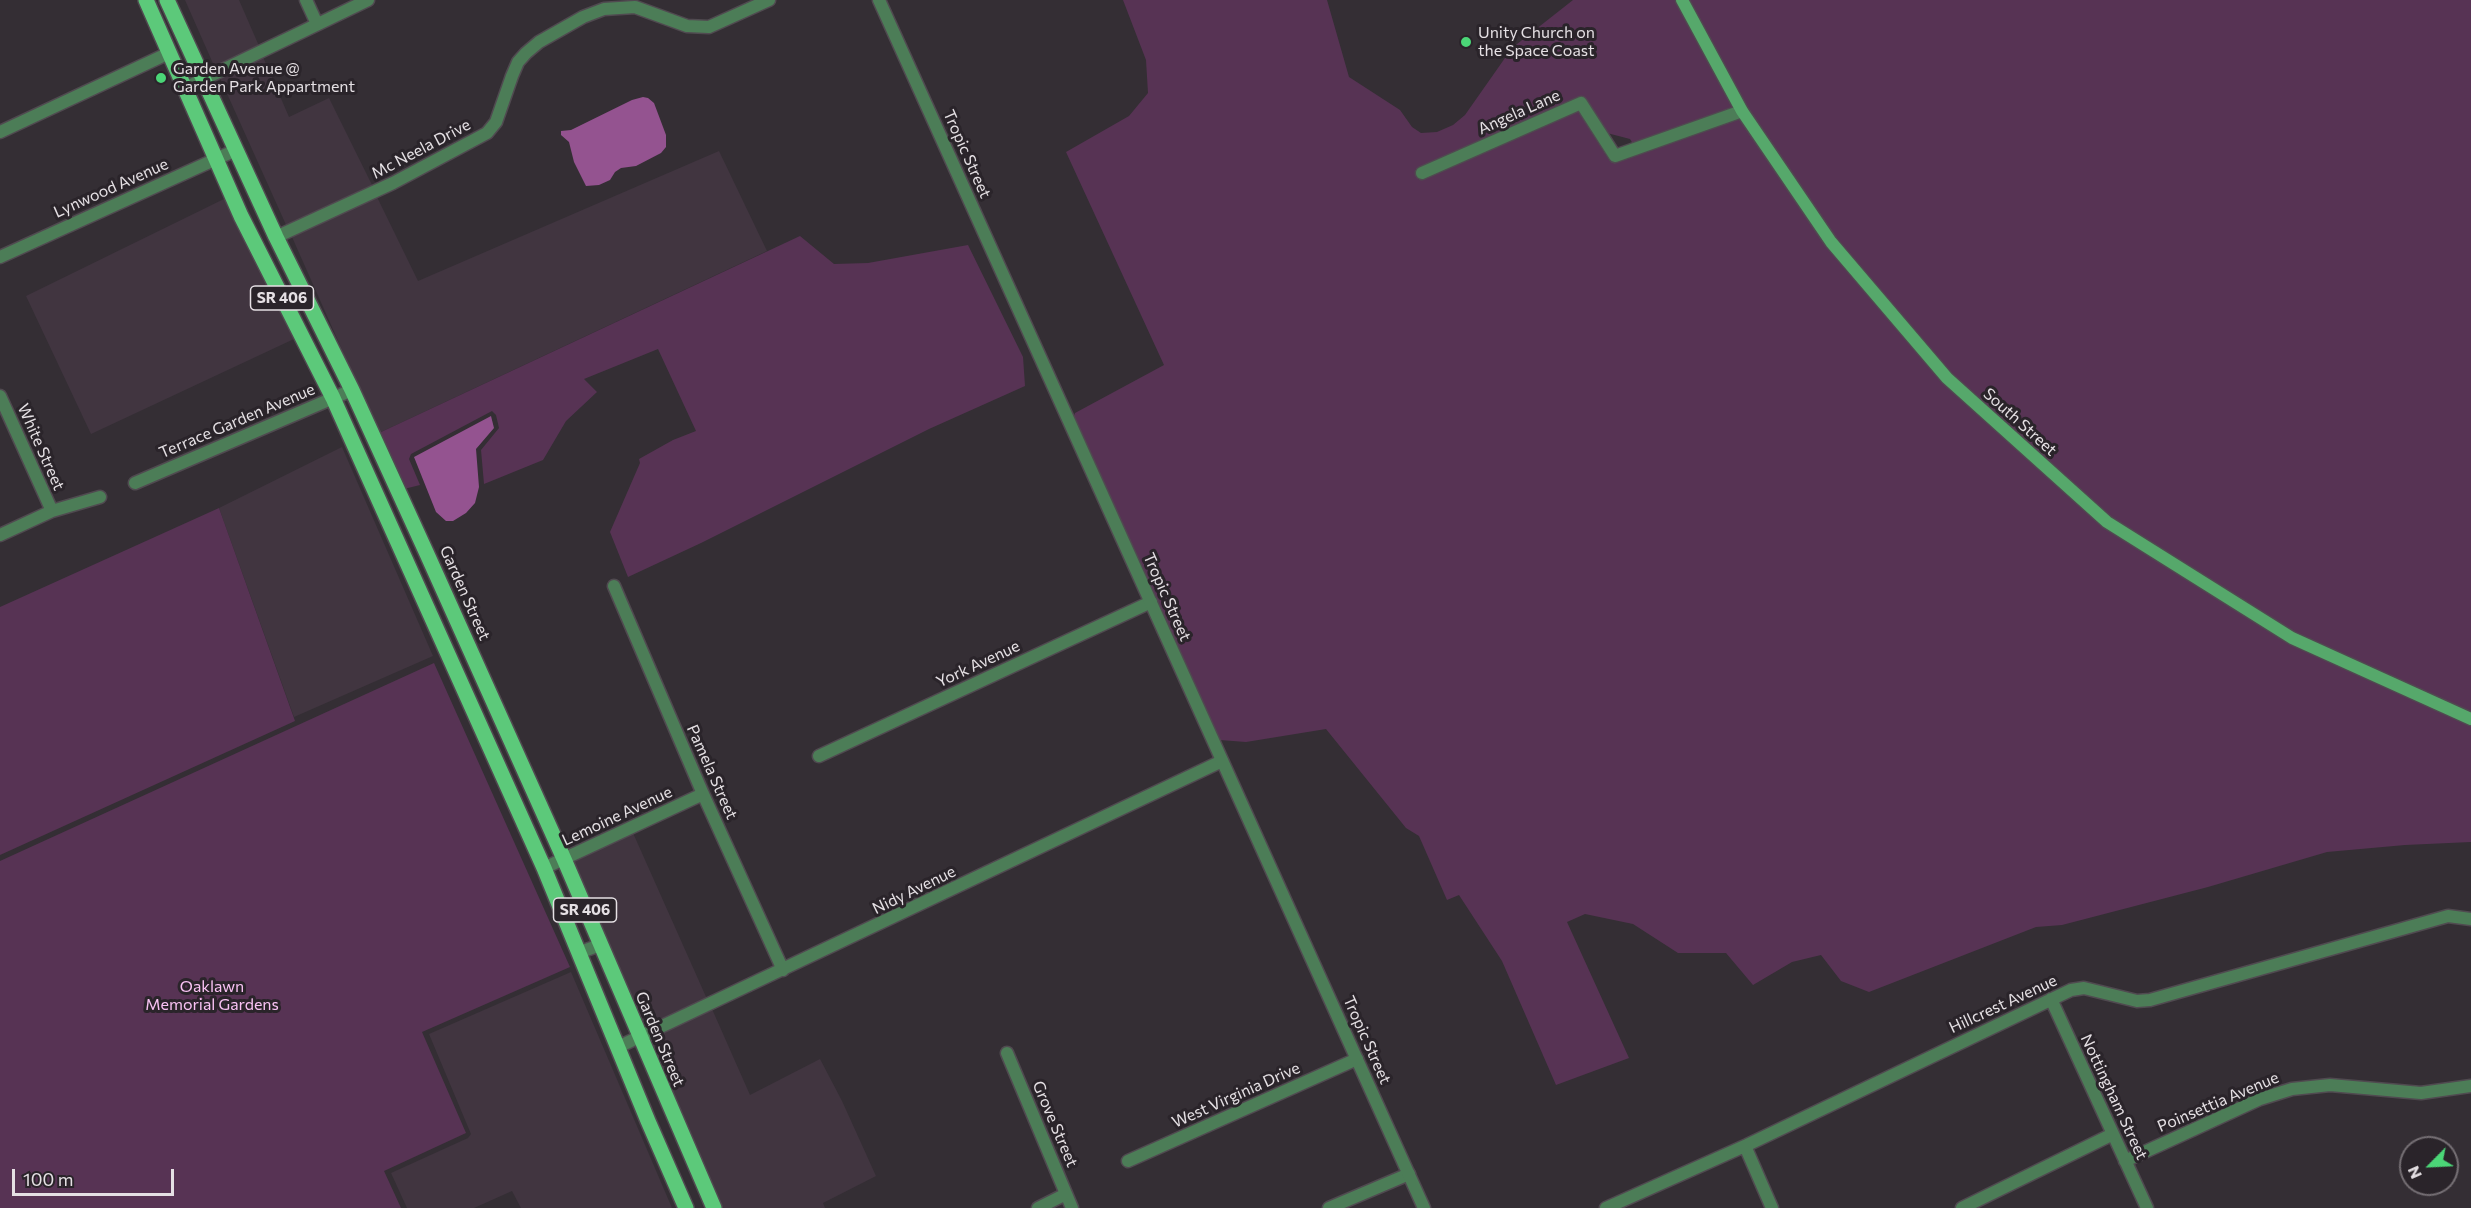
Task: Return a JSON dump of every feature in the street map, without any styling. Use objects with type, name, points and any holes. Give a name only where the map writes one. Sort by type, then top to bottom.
[{"type":"main road","name":"SR 406","points":[[146,0],[215,159],[263,261],[333,398],[544,868],[686,1208]]},
{"type":"main road","name":"Garden Street","points":[[167,0],[276,237],[352,390],[427,554],[564,859],[714,1208]]},
{"type":"main road","name":"South Street","points":[[1682,0],[1742,111],[1831,242],[1947,378],[2107,522],[2292,638],[2471,719]]},
{"type":"street","points":[[306,0],[317,24]]},
{"type":"street","points":[[185,87],[368,0]]},
{"type":"street","name":"Mc Neela Drive","points":[[276,237],[393,183],[487,134],[496,122],[518,62],[538,42],[575,21],[604,9],[635,7],[687,26],[709,27],[769,0]]},
{"type":"street","name":"Tropic Street","points":[[879,0],[1424,1208]]},
{"type":"street","points":[[0,132],[169,53]]},
{"type":"street","name":"Angela Lane","points":[[1422,173],[1581,103],[1615,156],[1742,111]]},
{"type":"street","name":"Lynwood Avenue","points":[[0,257],[236,150]]},
{"type":"street","name":"Terrace Garden Avenue","points":[[135,483],[352,390]]},
{"type":"street","name":"White Street","points":[[0,396],[52,511]]},
{"type":"street","points":[[0,535],[52,511],[100,497]]},
{"type":"street","points":[[407,563],[427,554]]},
{"type":"street","name":"Pamela Street","points":[[614,586],[703,794],[783,970]]},
{"type":"street","name":"York Avenue","points":[[819,756],[1151,602]]},
{"type":"street","points":[[489,746],[509,737]]},
{"type":"street","name":"Nidy Avenue","points":[[618,1047],[1222,760]]},
{"type":"street","name":"Lemoine Avenue","points":[[544,868],[703,794]]},
{"type":"street","name":"Hillcrest Avenue","points":[[1606,1208],[1745,1146],[2050,999],[2084,988],[2137,1001],[2150,1000],[2448,916],[2471,919]]},
{"type":"street","points":[[578,953],[600,945]]},
{"type":"street","name":"Nottingham Street","points":[[2050,999],[2146,1208]]},
{"type":"street","name":"Grove Street","points":[[1007,1053],[1072,1208]]},
{"type":"street","name":"West Virginia Drive","points":[[1128,1161],[1357,1059]]},
{"type":"street","name":"Poinsettia Avenue","points":[[2125,1161],[2260,1099],[2292,1089],[2330,1085],[2421,1093],[2471,1086]]},
{"type":"street","points":[[1962,1208],[2113,1134]]},
{"type":"street","points":[[1745,1146],[1772,1208]]},
{"type":"street","points":[[1329,1208],[1409,1174]]},
{"type":"street","points":[[1038,1208],[1066,1194]]},
{"type":"shaded area","points":[[185,0],[239,0],[259,46],[215,68]]},
{"type":"shaded area","points":[[263,57],[289,117],[329,98],[373,187],[287,227],[220,78]]},
{"type":"shaded area","points":[[643,97],[654,103],[666,135],[666,147],[661,153],[636,166],[621,168],[610,180],[599,185],[586,186],[574,162],[569,142],[561,135],[561,131],[571,130],[632,100]]},
{"type":"shaded area","points":[[719,151],[767,251],[379,433],[292,237],[377,197],[418,281]]},
{"type":"shaded area","points":[[226,198],[294,339],[91,434],[26,296]]},
{"type":"shaded area","points":[[491,416],[494,428],[476,449],[479,487],[475,503],[466,513],[453,521],[446,521],[436,512],[414,457]]},
{"type":"shaded area","points":[[342,447],[433,656],[294,717],[219,508]]},
{"type":"shaded area","points":[[633,833],[707,999],[642,1029],[572,862]]},
{"type":"shaded area","points":[[571,972],[672,1208],[521,1208],[512,1191],[474,1208],[407,1208],[391,1173],[468,1138],[471,1134],[429,1034]]},
{"type":"shaded area","points":[[712,1009],[750,1095],[820,1059],[876,1176],[823,1203],[825,1208],[720,1208],[647,1039]]},
{"type":"green space","points":[[1123,0],[1327,0],[1349,77],[1400,110],[1412,127],[1421,133],[1437,132],[1453,125],[1465,115],[1512,48],[1573,0],[1675,0],[1733,108],[1633,144],[1630,139],[1607,133],[1586,100],[1578,98],[1415,170],[1419,180],[1578,111],[1609,160],[1616,162],[1739,118],[1826,245],[1941,381],[2102,526],[2289,644],[2471,726],[2471,842],[2327,852],[2208,887],[2062,925],[2036,927],[1869,992],[1841,981],[1821,955],[1792,962],[1753,985],[1726,953],[1678,953],[1633,924],[1585,914],[1567,922],[1629,1058],[1556,1085],[1502,961],[1459,895],[1447,900],[1419,836],[1406,828],[1326,729],[1246,742],[1220,740],[1074,416],[1075,413],[1164,365],[1066,152],[1129,116],[1148,93],[1146,60]]},
{"type":"green space","points":[[1689,0],[2471,0],[2471,713],[2296,633],[2111,517],[1951,374],[1836,238],[1747,108]]},
{"type":"green space","points":[[800,236],[834,264],[868,263],[968,245],[1023,357],[1025,386],[929,429],[628,577],[610,532],[640,463],[639,459],[673,440],[696,431],[658,349],[584,379],[597,392],[566,421],[543,460],[484,484],[481,450],[499,428],[496,415],[492,411],[411,454],[409,459],[420,485],[404,489],[379,433]]},
{"type":"green space","points":[[219,508],[295,721],[0,855],[0,607]]},
{"type":"green space","name":"Oaklawn Memorial Gardens","points":[[434,663],[570,967],[422,1032],[466,1133],[384,1171],[401,1208],[0,1208],[0,861]]},
{"type":"place","name":"Unity Church on the Space Coast","points":[[1466,42]]},
{"type":"place","name":"Garden Avenue @ Garden Park Appartment","points":[[161,78]]}]
